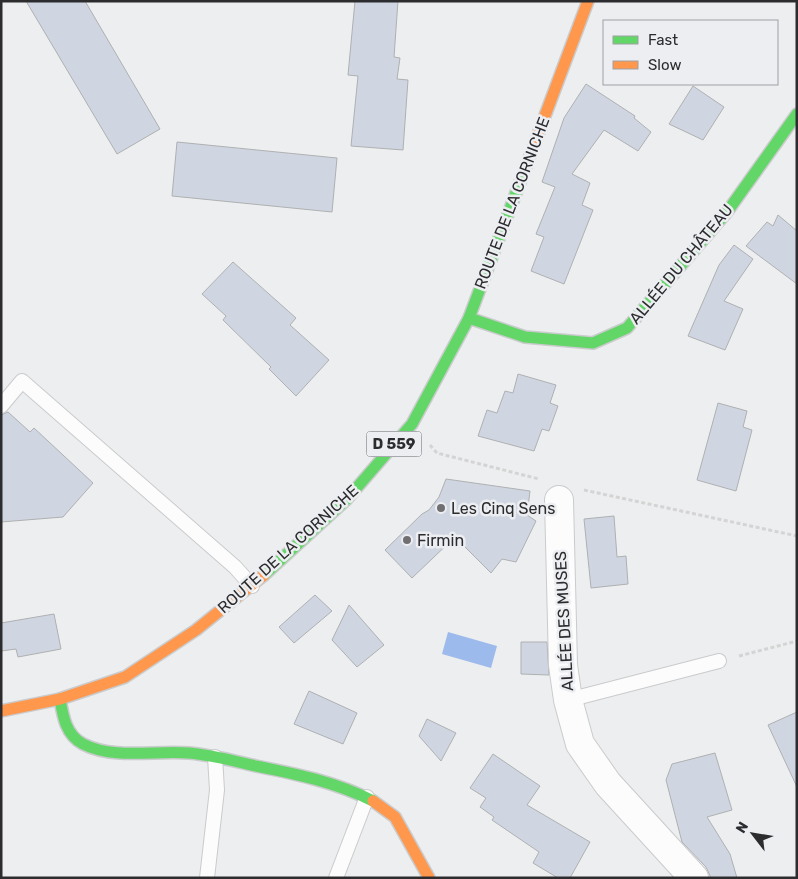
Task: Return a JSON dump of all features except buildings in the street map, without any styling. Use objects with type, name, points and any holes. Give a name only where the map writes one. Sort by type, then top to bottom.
[{"type":"main road","name":"ROUTE DE LA CORNICHE","points":[[1,711],[60,699],[125,676],[196,630],[252,586],[347,499],[412,424],[469,318],[588,1]]},
{"type":"main road","name":"ALLÉE DU CHÂTEAU","points":[[469,318],[525,337],[593,343],[627,328],[727,212],[797,114]]},
{"type":"main road","points":[[60,699],[65,723],[74,738],[91,747],[116,751],[189,753],[216,757],[336,783],[367,797],[393,814],[429,878]]},
{"type":"street","name":"ALLÉE DES MUSES","points":[[569,495],[563,656],[568,700],[580,744],[608,784],[694,878]]},
{"type":"lane","points":[[1,406],[22,381],[235,567],[252,586]]},
{"type":"lane","points":[[568,700],[719,661]]},
{"type":"lane","points":[[207,878],[217,790],[216,757]]},
{"type":"lane","points":[[336,878],[367,797]]},
{"type":"path","points":[[412,424],[437,453],[541,480]]},
{"type":"path","points":[[569,495],[797,536]]},
{"type":"path","points":[[719,661],[797,641]]},
{"type":"water","points":[[448,632],[497,646],[491,668],[442,654]]},
{"type":"traffic: fast","points":[[469,318],[525,337],[593,343],[627,328],[727,212],[797,114]]},
{"type":"traffic: fast","points":[[264,575],[347,499],[412,424],[469,318],[531,153]]},
{"type":"traffic: fast","points":[[60,699],[64,719],[69,731],[77,740],[95,749],[121,753],[176,752],[215,757],[316,779],[373,801]]},
{"type":"traffic: slow","points":[[531,153],[588,1]]},
{"type":"traffic: slow","points":[[1,711],[60,699],[125,677],[196,630],[264,575]]},
{"type":"traffic: slow","points":[[373,801],[395,817],[429,878]]},
{"type":"place","name":"Les Cinq Sens","points":[[441,508]]},
{"type":"place","name":"Firmin","points":[[407,540]]}]
